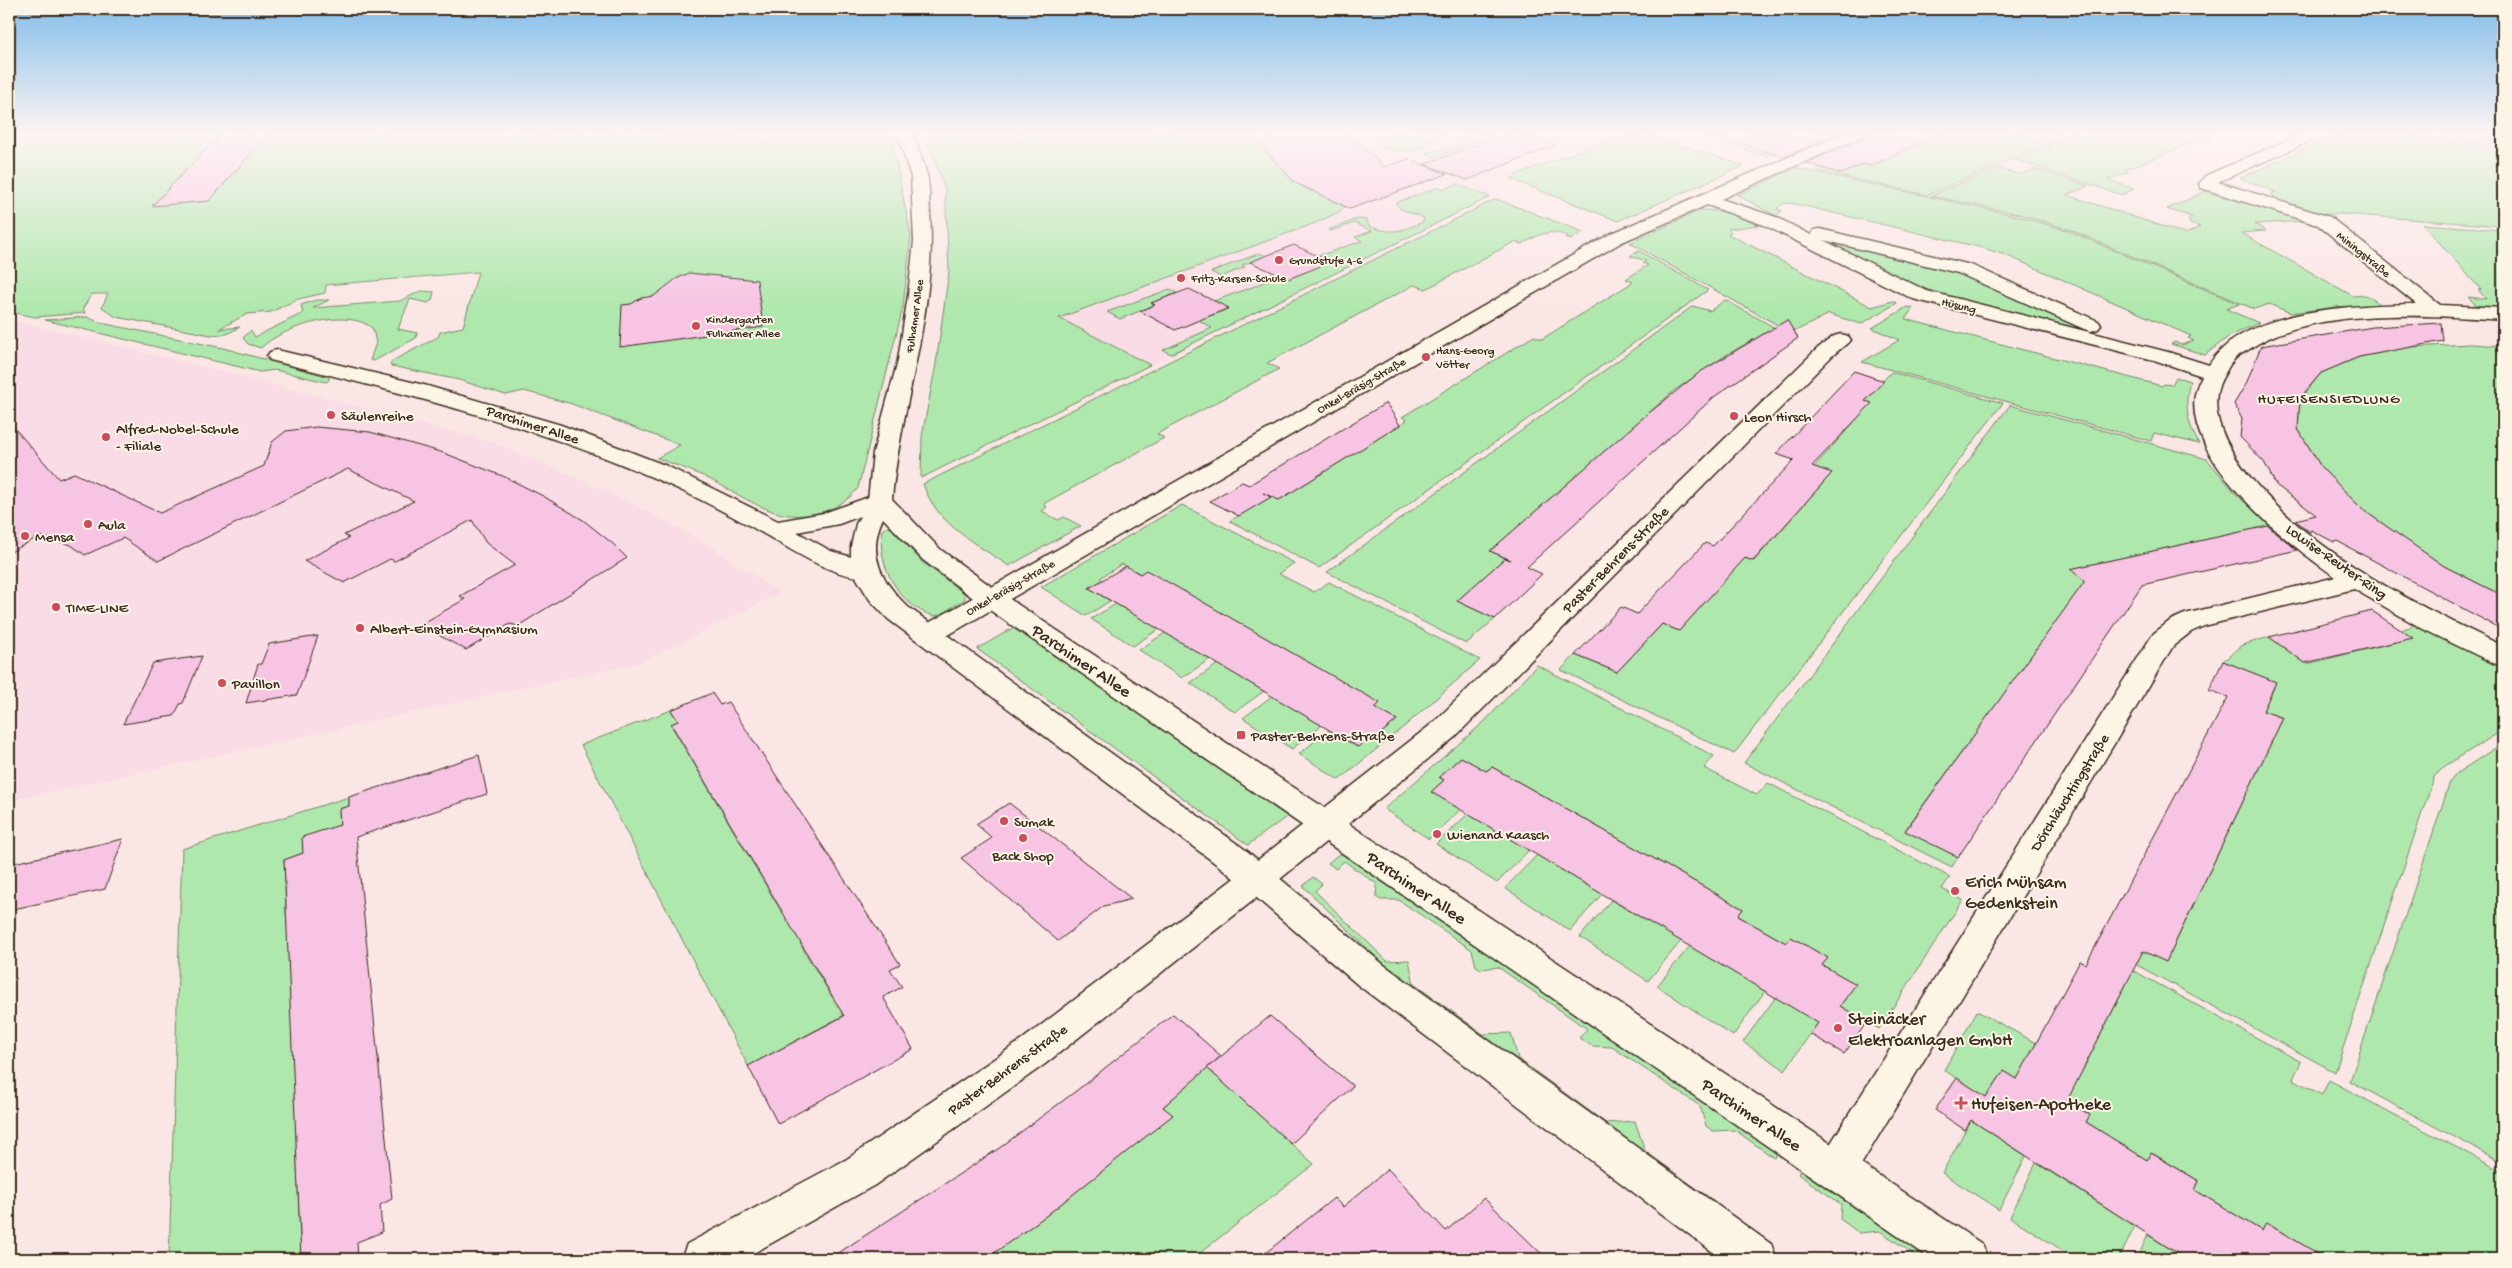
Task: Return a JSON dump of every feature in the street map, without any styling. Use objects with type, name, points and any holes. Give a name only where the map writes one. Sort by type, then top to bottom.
[{"type":"street","name":"Fulhamer Allee","points":[[880,500],[885,453],[908,360],[918,295],[923,240],[920,191]]},
{"type":"street","name":"Onkel-Bräsig-Straße","points":[[928,635],[1616,238],[1724,191]]},
{"type":"street","name":"Miningstraße","points":[[2229,191],[2324,222],[2435,310]]},
{"type":"street","name":"Hüsung","points":[[1706,199],[1770,222],[1964,269],[2161,356]]},
{"type":"street","name":"Hüsung","points":[[1770,222],[1920,295],[2161,356],[2213,373]]},
{"type":"street","name":"Lowise-Reuter-Ring","points":[[2503,314],[2435,310],[2356,312],[2284,325],[2249,339],[2236,347],[2213,373],[2206,394],[2205,410],[2215,441],[2225,460],[2243,484],[2283,523],[2358,580],[2418,614],[2503,657]]},
{"type":"street","name":"Paster-Behrens-Straße","points":[[702,1259],[861,1172],[1032,1053],[1258,879],[1444,730],[1825,352],[1841,340]]},
{"type":"street","name":"Parchimer Allee","points":[[277,356],[390,383],[522,418],[562,432],[645,465],[774,529],[815,554],[836,563],[866,570]]},
{"type":"street","points":[[774,529],[830,519],[880,500]]},
{"type":"street","points":[[880,500],[865,534],[864,558],[866,570],[879,594],[890,606],[1235,860],[1371,975],[1756,1259]]},
{"type":"street","name":"Parchimer Allee","points":[[880,500],[932,555],[990,598],[1967,1259]]},
{"type":"street","name":"Dörchläuchtingstraße","points":[[1836,1170],[2163,640],[2181,626],[2195,620],[2358,580]]},
{"type":"shaded area","points":[[1001,191],[1506,191],[1490,197],[1150,365],[1052,315]]},
{"type":"shaded area","name":"Albert-Einstein-Gymnasium","points":[[9,319],[315,395],[493,443],[559,470],[637,506],[710,546],[780,593],[641,662],[9,801]]},
{"type":"green space","points":[[9,191],[902,191],[911,236],[903,307],[858,488],[831,509],[809,515],[786,515],[757,505],[703,476],[657,458],[680,445],[572,404],[524,391],[506,395],[459,380],[391,366],[390,363],[394,360],[438,337],[440,332],[463,327],[478,272],[326,285],[325,293],[298,299],[271,312],[247,314],[219,329],[240,327],[227,334],[211,335],[116,317],[102,307],[108,294],[92,294],[83,308],[85,313],[35,317],[15,313],[9,315]]},
{"type":"green space","points":[[945,191],[1334,191],[1345,206],[1339,212],[1313,224],[1059,318],[1150,365],[921,478],[922,436],[936,364],[949,271]]},
{"type":"green space","points":[[1428,191],[1475,191],[1490,197],[1171,354],[1163,350],[1212,328],[1192,316],[1199,313],[1207,317],[1228,309],[1214,301],[1255,286],[1318,256],[1362,241],[1355,237],[1372,231],[1354,223],[1331,231],[1328,230],[1357,219],[1366,220],[1369,226],[1377,229],[1390,231],[1409,228],[1423,222],[1424,218],[1401,209],[1395,203]]},
{"type":"green space","points":[[1542,191],[1686,191],[1618,221]]},
{"type":"green space","points":[[1745,191],[1903,191],[2018,216],[2069,231],[2239,304],[2226,309],[2259,323],[2228,337],[2205,355],[2171,344],[2175,342],[2181,345],[2194,341],[2188,338],[2191,336],[2008,256],[1983,248],[1791,203],[1782,204],[1777,209],[1782,211],[1776,216],[1737,195]]},
{"type":"green space","points":[[1909,191],[1936,191],[1927,195]]},
{"type":"green space","points":[[1943,191],[2076,191],[2067,195],[2186,234],[2200,227],[2190,224],[2188,219],[2192,217],[2167,209],[2207,191],[2306,221],[2255,224],[2266,231],[2241,233],[2353,296],[2366,295],[2380,304],[2291,313],[2269,304],[2254,309],[2071,230],[2019,214],[1931,196]]},
{"type":"green space","points":[[2110,191],[2130,191],[2122,195]]},
{"type":"green space","points":[[2274,191],[2503,191],[2503,226],[2323,214],[2295,207],[2270,194],[2276,192]]},
{"type":"green space","points":[[1496,199],[1583,232],[1571,240],[1566,238],[1568,236],[1549,233],[1539,235],[1522,244],[1514,242],[1426,289],[1414,285],[1267,363],[1279,369],[1157,434],[1164,438],[1043,504],[1047,507],[1042,511],[1058,520],[1064,517],[1081,526],[1009,566],[958,532],[947,522],[929,498],[923,484]]},
{"type":"green space","points":[[1701,210],[1721,211],[1759,225],[1728,229],[1731,232],[1728,234],[1872,307],[1893,301],[1897,303],[1861,324],[1829,314],[1792,333],[1630,243]]},
{"type":"green space","points":[[2423,224],[2503,230],[2503,308],[2477,306],[2468,297],[2486,299],[2478,290],[2481,290]]},
{"type":"green space","points":[[1828,240],[1950,269],[2080,326],[2077,329],[1936,294],[1824,242]]},
{"type":"green space","points":[[1639,251],[1708,290],[1319,568],[1230,521],[1271,496],[1279,500],[1407,420],[1402,417],[1534,336],[1542,339],[1633,282],[1626,279],[1648,265],[1643,263],[1646,261],[1630,256]]},
{"type":"green space","points":[[1260,253],[1266,256],[1242,265],[1245,267],[1221,277],[1211,272]]},
{"type":"green space","points":[[1170,289],[1177,293],[1151,303],[1155,305],[1120,319],[1107,312]]},
{"type":"green space","points":[[421,291],[434,292],[432,300],[428,303],[410,299],[398,329],[417,333],[416,338],[374,361],[370,360],[376,343],[373,329],[362,322],[349,319],[333,319],[299,327],[271,340],[261,348],[248,344],[243,338],[251,330],[255,337],[303,313],[301,305],[316,300],[329,300],[313,308],[400,301]]},
{"type":"green space","points":[[1725,300],[1788,335],[1782,337],[1767,332],[1726,355],[1675,390],[1490,551],[1505,558],[1457,601],[1495,619],[1466,644],[1327,572],[1693,306],[1710,311]]},
{"type":"green space","points":[[1907,307],[1913,308],[1905,319],[2162,386],[2164,384],[2172,385],[2176,377],[2190,381],[2187,398],[2189,421],[2199,444],[2154,433],[2151,441],[1862,362],[1899,340],[1872,328]]},
{"type":"green space","points":[[87,317],[101,323],[223,348],[329,377],[329,380],[326,382],[275,370],[260,372],[45,320]]},
{"type":"green space","points":[[2471,344],[2503,346],[2503,596],[2442,565],[2363,510],[2321,467],[2298,429],[2300,400],[2321,373],[2359,357],[2410,347]]},
{"type":"green space","points":[[1891,372],[2003,403],[1734,754],[1561,670],[1575,655],[1617,672],[1662,624],[1679,631],[1744,558],[1754,561],[1831,474],[1814,467],[1871,403],[1865,401]]},
{"type":"green space","points":[[2010,405],[2207,459],[2237,495],[2277,531],[2259,535],[2250,530],[2071,569],[2103,594],[2071,602],[1905,830],[1958,857],[1952,867],[1744,763]]},
{"type":"green space","points":[[1182,505],[1294,563],[1279,574],[1314,592],[1329,582],[1480,660],[1406,725],[1339,780],[1299,754],[1329,730],[1357,747],[1370,736],[1374,739],[1397,720],[1375,708],[1380,703],[1122,564],[1100,578],[1103,580],[1089,588],[1110,601],[1086,616],[1041,587]]},
{"type":"green space","points":[[886,527],[891,528],[922,562],[965,594],[965,599],[940,615],[933,616],[921,611],[910,603],[892,582],[887,570],[881,543],[882,530]]},
{"type":"green space","points":[[1116,604],[1159,629],[1133,646],[1091,619]]},
{"type":"green space","points":[[2418,624],[2503,666],[2503,730],[2445,766],[2434,777],[2335,1072],[2098,944],[2104,931],[2166,962],[2283,718],[2263,711],[2275,682],[2223,661],[2243,645],[2269,637],[2307,664],[2412,638],[2401,630]]},
{"type":"green space","points":[[1013,628],[1289,815],[1248,845],[977,649]]},
{"type":"green space","points":[[1165,633],[1210,659],[1182,678],[1139,650]]},
{"type":"green space","points":[[1218,664],[1264,691],[1235,712],[1190,683]]},
{"type":"green space","points":[[1537,665],[1714,756],[1704,768],[1757,795],[1768,783],[1950,877],[1942,889],[1963,900],[1879,1029],[1840,1006],[1855,984],[1822,965],[1828,958],[1791,937],[1786,943],[1738,916],[1743,909],[1492,767],[1486,771],[1461,757],[1439,777],[1444,780],[1431,792],[1461,809],[1429,839],[1384,809],[1485,721]]},
{"type":"green space","points":[[1272,696],[1322,725],[1292,749],[1243,718]]},
{"type":"green space","points":[[671,710],[678,721],[671,725],[781,911],[790,907],[809,939],[800,944],[832,997],[842,993],[852,1011],[748,1066],[581,745]]},
{"type":"green space","points":[[2503,743],[2503,1163],[2350,1081],[2450,782],[2457,773]]},
{"type":"green space","points":[[349,797],[349,806],[339,809],[340,825],[303,853],[284,860],[286,912],[310,1154],[297,1160],[300,1239],[315,1258],[169,1259],[182,849]]},
{"type":"green space","points":[[1468,814],[1529,850],[1497,883],[1436,844]]},
{"type":"green space","points":[[1340,853],[1778,1152],[1774,1158],[1735,1130],[1713,1131],[1706,1126],[1700,1106],[1612,1047],[1592,1046],[1579,1038],[1587,1029],[1498,967],[1481,969],[1476,966],[1472,950],[1399,900],[1381,900],[1376,897],[1377,884],[1344,861],[1336,869],[1328,863]]},
{"type":"green space","points":[[1537,855],[1602,894],[1570,931],[1505,888]]},
{"type":"green space","points":[[1313,877],[1322,884],[1315,891],[1387,961],[1409,960],[1414,984],[1483,1034],[1511,1033],[1518,1059],[1606,1123],[1635,1121],[1645,1151],[1714,1201],[1711,1205],[1411,987],[1382,963],[1303,886]]},
{"type":"green space","points":[[1611,900],[1681,941],[1648,981],[1580,937]]},
{"type":"green space","points":[[1690,946],[1765,991],[1733,1036],[1657,986]]},
{"type":"green space","points":[[2125,966],[2301,1062],[2293,1079],[2322,1095],[2329,1080],[2503,1172],[2503,1259],[2317,1259],[2319,1255],[2267,1223],[2262,1231],[2195,1190],[2199,1181],[2152,1153],[2147,1160],[2086,1122],[2090,1115],[2047,1088],[2042,1095],[2004,1071],[1986,1097],[1944,1070],[1977,1011],[2036,1043],[2040,1036],[2087,1061],[2126,985]]},
{"type":"green space","points":[[1776,997],[1818,1023],[1785,1070],[1743,1042]]},
{"type":"green space","points":[[1207,1068],[1314,1164],[1192,1259],[986,1259],[1047,1215],[1172,1115],[1163,1107]]},
{"type":"green space","points":[[1971,1120],[2026,1156],[1999,1210],[1942,1173]]},
{"type":"green space","points":[[2036,1163],[2135,1226],[2119,1259],[2076,1259],[2010,1217]]},
{"type":"green space","points":[[1801,1169],[1935,1259],[1921,1259],[1880,1231],[1859,1233],[1840,1219],[1841,1204],[1798,1174]]},
{"type":"green space","points":[[2148,1235],[2186,1259],[2137,1259]]},
{"type":"building","points":[[166,191],[218,191],[209,201],[152,206]]},
{"type":"building","points":[[1313,191],[1399,191],[1350,209]]},
{"type":"building","points":[[1294,245],[1331,262],[1288,279],[1250,262]]},
{"type":"building","points":[[689,273],[757,280],[763,327],[620,347],[622,305],[631,304],[641,298],[654,296],[676,279]]},
{"type":"building","points":[[1189,289],[1229,308],[1175,330],[1140,311],[1155,305],[1151,303]]},
{"type":"building","points":[[1787,320],[1798,338],[1714,397],[1527,567],[1542,574],[1495,619],[1457,601],[1505,558],[1511,560],[1490,551],[1639,421],[1700,372]]},
{"type":"building","points":[[2441,323],[2443,341],[2359,357],[2321,373],[2300,398],[2298,429],[2321,467],[2363,510],[2444,566],[2503,596],[2503,630],[2337,541],[2334,542],[2311,530],[2310,532],[2295,520],[2316,515],[2276,485],[2264,462],[2240,437],[2242,419],[2234,404],[2246,384],[2261,346],[2373,327]]},
{"type":"building","points":[[1854,371],[1884,381],[1865,401],[1872,403],[1812,466],[1832,473],[1753,561],[1745,558],[1679,631],[1662,624],[1617,672],[1575,655],[1621,607],[1637,614],[1705,543],[1713,546],[1794,460],[1776,454]]},
{"type":"building","points":[[1386,403],[1400,425],[1279,500],[1263,493],[1271,497],[1239,516],[1210,501],[1242,482],[1249,485]]},
{"type":"building","points":[[9,422],[59,479],[74,473],[160,513],[264,466],[272,442],[286,431],[316,427],[370,432],[444,453],[505,477],[543,496],[583,520],[612,543],[627,558],[518,626],[510,624],[466,650],[420,625],[465,599],[460,596],[515,565],[486,543],[472,520],[395,561],[390,559],[344,583],[304,561],[349,538],[344,535],[414,501],[348,469],[158,561],[123,538],[85,555],[71,545],[40,536],[9,553]]},
{"type":"building","points":[[2268,526],[2297,550],[2142,585],[1958,857],[1905,831],[2085,581],[2070,569]]},
{"type":"building","points":[[1126,566],[1140,574],[1146,570],[1166,581],[1380,703],[1375,708],[1397,720],[1374,739],[1370,736],[1358,747],[1089,588]]},
{"type":"building","points":[[2372,611],[2413,638],[2305,663],[2269,637]]},
{"type":"building","points":[[318,636],[297,695],[246,703],[258,664],[261,664],[269,644]]},
{"type":"building","points":[[202,656],[183,703],[180,704],[174,716],[123,724],[153,663]]},
{"type":"building","points":[[2223,661],[2276,682],[2263,711],[2283,718],[2166,962],[2143,951],[2067,1101],[2090,1115],[2086,1122],[2147,1160],[2151,1153],[2199,1181],[2195,1190],[2262,1231],[2266,1223],[2327,1259],[2186,1259],[1971,1120],[1965,1130],[1935,1110],[1957,1078],[1986,1097],[2004,1071],[2017,1079],[2080,961],[2086,964],[2228,697],[2209,690]]},
{"type":"building","points":[[712,693],[720,705],[728,702],[900,964],[890,969],[902,987],[883,997],[913,1049],[778,1124],[748,1066],[844,1016],[671,724],[678,721],[671,710]]},
{"type":"building","points":[[479,755],[487,794],[356,837],[392,1199],[380,1205],[382,1232],[357,1242],[358,1259],[301,1259],[284,860],[303,853],[302,837],[340,825],[339,809],[349,806],[349,797]]},
{"type":"building","points":[[1461,757],[1486,771],[1492,767],[1743,909],[1738,916],[1786,943],[1791,937],[1828,958],[1822,965],[1856,984],[1840,1006],[1867,1022],[1844,1054],[1810,1034],[1818,1023],[1431,792],[1444,780],[1439,777]]},
{"type":"building","points":[[1009,803],[1132,899],[1104,906],[1058,941],[961,858],[992,838],[976,824]]},
{"type":"building","points":[[123,839],[105,889],[9,910],[9,864]]},
{"type":"building","points":[[1173,1014],[1221,1056],[1163,1107],[1173,1115],[1047,1215],[986,1259],[829,1259],[998,1149],[1076,1091]]},
{"type":"building","points":[[1270,1016],[1353,1086],[1291,1144],[1207,1068]]},
{"type":"building","points":[[1388,1169],[1446,1231],[1484,1198],[1547,1259],[1258,1259],[1334,1198],[1343,1207]]},
{"type":"place","name":"Grundstufe 4-6","points":[[1279,260]]},
{"type":"place","name":"Fritz-Karsen-Schule","points":[[1181,278]]},
{"type":"place","name":"Kindergarten Fulhamer Allee","points":[[696,326]]},
{"type":"place","name":"Hans-Georg Vötter","points":[[1426,357]]},
{"type":"place","name":"Säulenreihe","points":[[331,415]]},
{"type":"place","name":"Leon Hirsch","points":[[1734,416]]},
{"type":"place","name":"Alfred-Nobel-Schule - Filiale","points":[[106,437]]},
{"type":"place","name":"Aula","points":[[88,524]]},
{"type":"place","name":"Mensa","points":[[25,536]]},
{"type":"place","name":"TIME-LINE","points":[[56,607]]},
{"type":"place","name":"Albert-Einstein-Gymnasium","points":[[360,628]]},
{"type":"place","name":"Pavillon","points":[[222,683]]},
{"type":"place","name":"Paster-Behrens-Straße","points":[[1241,735]]},
{"type":"place","name":"Sumak","points":[[1004,821]]},
{"type":"place","name":"Wienand Kaasch","points":[[1437,834]]},
{"type":"place","name":"Back Shop","points":[[1023,838]]},
{"type":"place","name":"Erich Mühsam Gedenkstein","points":[[1955,891]]},
{"type":"place","name":"Steinäcker Elektroanlagen GmbH","points":[[1838,1028]]},
{"type":"place","name":"Hufeisen-Apotheke","points":[[1961,1103]]},
{"type":"district","name":"HUFEISENSIEDLUNG","points":[[2329,398]]}]
